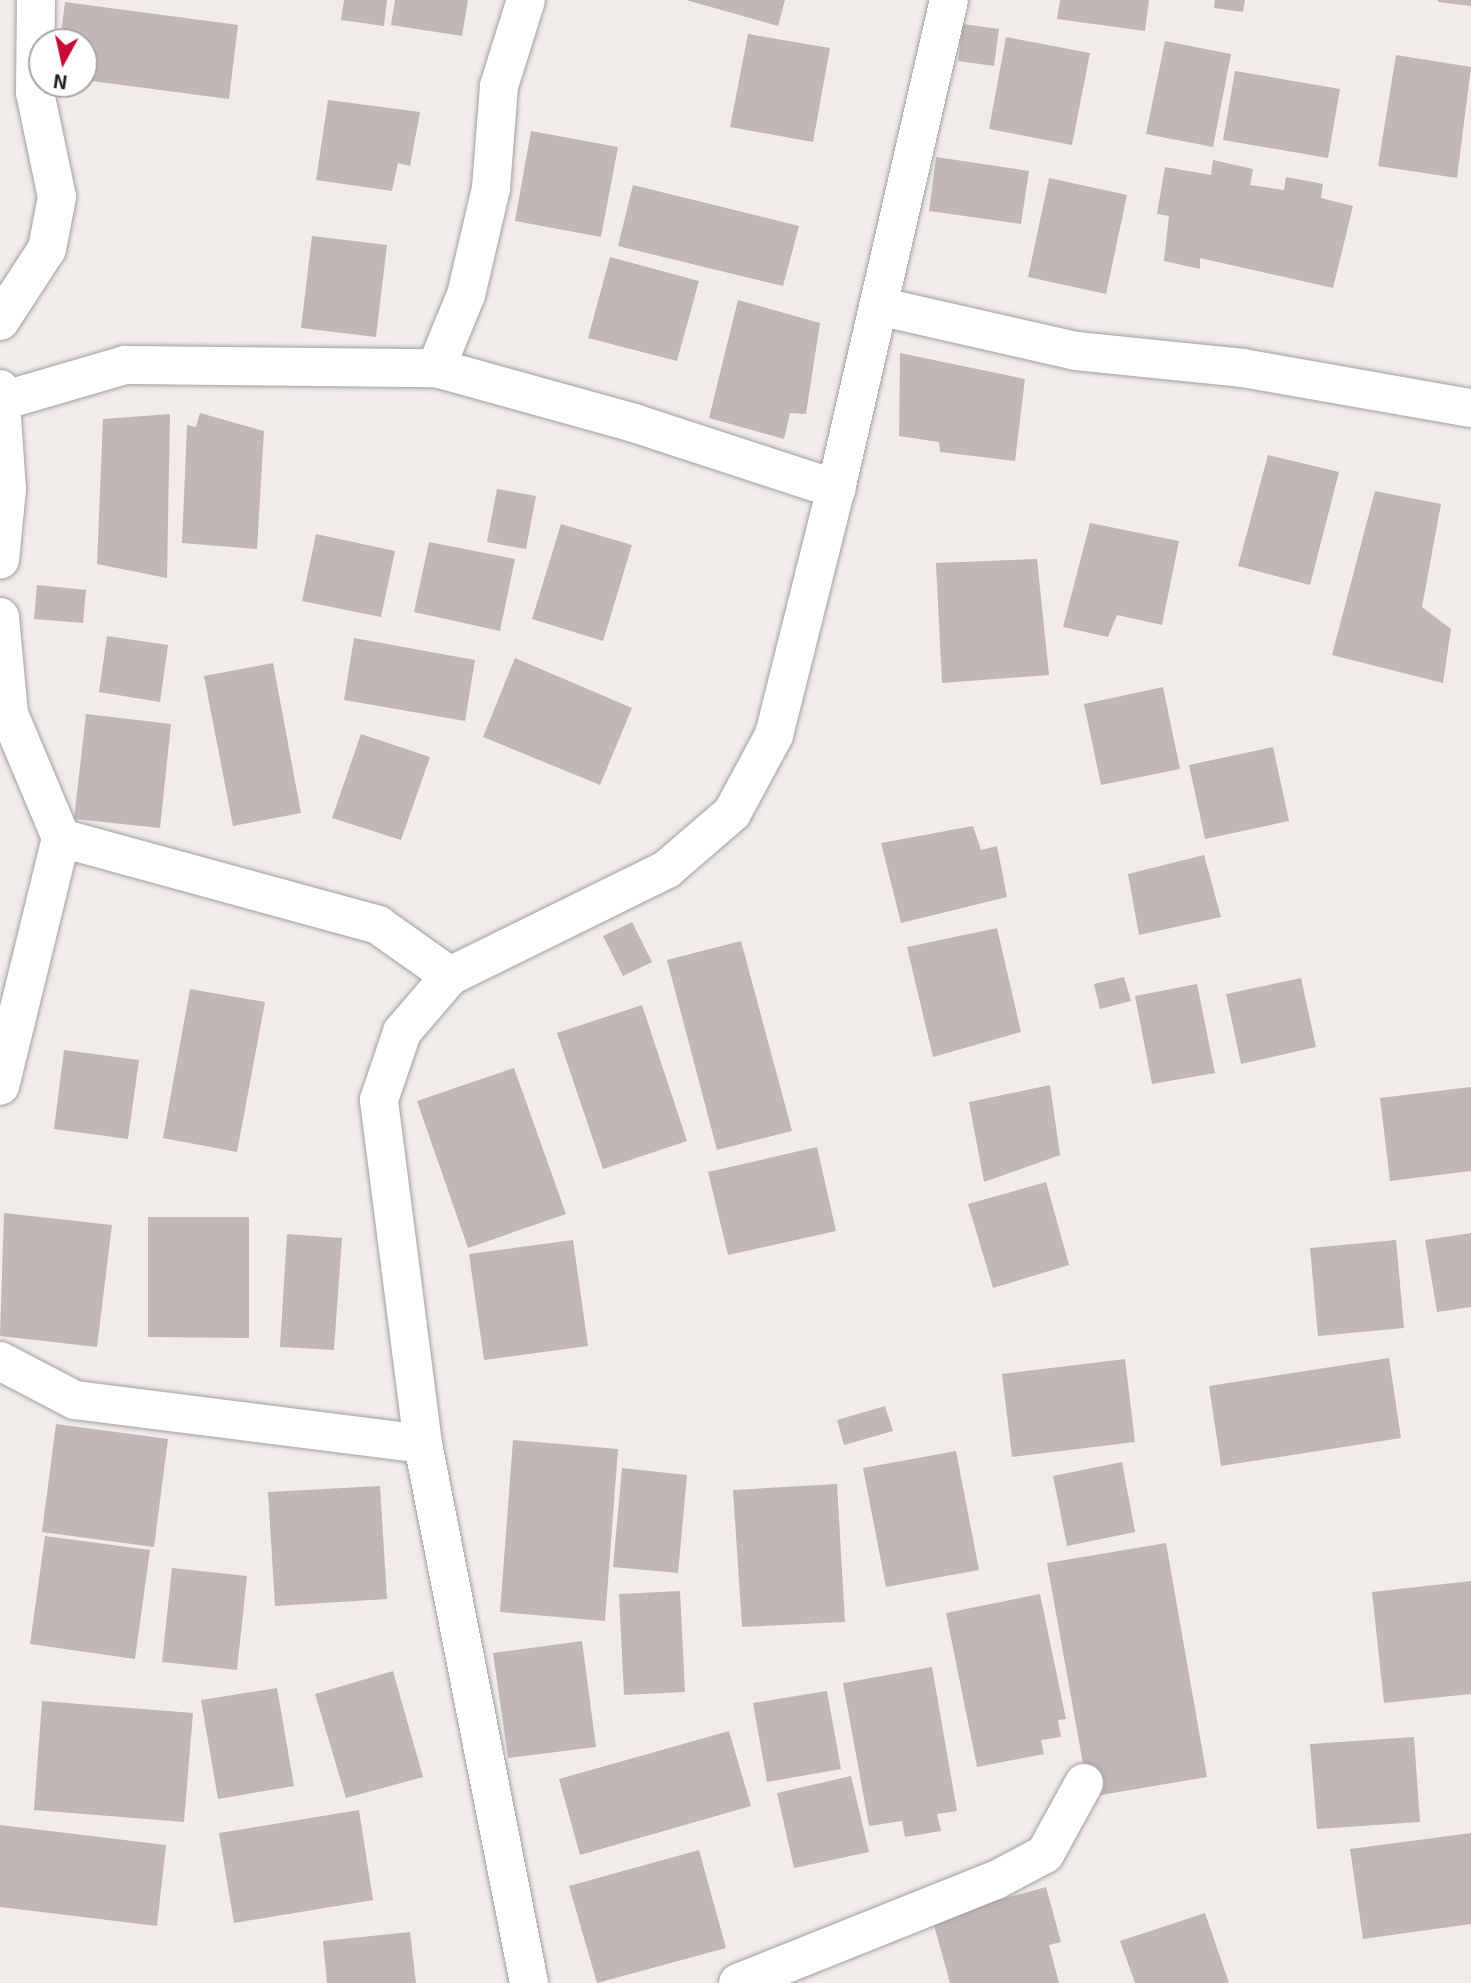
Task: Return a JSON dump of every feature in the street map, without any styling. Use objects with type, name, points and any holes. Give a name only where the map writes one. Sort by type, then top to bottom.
[{"type":"street","points":[[0,321],[47,249],[57,197],[35,93],[36,0]]},
{"type":"street","points":[[436,368],[466,295],[491,188],[499,86],[526,0]]},
{"type":"street","points":[[529,1983],[423,1444],[379,1100],[402,1032],[450,976],[667,869],[732,813],[774,735],[836,489],[949,0]]},
{"type":"street","points":[[878,306],[1076,351],[1243,368],[1471,408]]},
{"type":"street","points":[[0,560],[7,489],[1,395],[125,365],[436,368],[634,423],[836,489]]},
{"type":"street","points":[[0,617],[4,714],[61,838],[0,1086]]},
{"type":"street","points":[[61,838],[378,925],[450,976]]},
{"type":"street","points":[[0,1361],[75,1400],[423,1444]]},
{"type":"street","points":[[738,1983],[996,1880],[1045,1854],[1084,1783]]},
{"type":"building","points":[[344,0],[387,0],[384,26],[341,20]]},
{"type":"building","points":[[395,0],[468,0],[462,36],[391,25]]},
{"type":"building","points":[[686,0],[785,0],[778,26]]},
{"type":"building","points":[[1060,0],[1149,0],[1145,31],[1057,19]]},
{"type":"building","points":[[1215,0],[1245,0],[1243,12],[1214,8]]},
{"type":"building","points":[[1471,0],[1471,6],[1438,2]]},
{"type":"building","points":[[65,2],[238,25],[229,99],[98,82],[98,28],[62,28]]},
{"type":"building","points":[[963,24],[999,29],[994,66],[958,61]]},
{"type":"building","points":[[748,34],[830,48],[813,142],[730,127]]},
{"type":"building","points":[[1006,37],[1090,53],[1072,145],[989,129]]},
{"type":"building","points":[[1165,41],[1231,54],[1213,147],[1146,134]]},
{"type":"building","points":[[1396,55],[1471,67],[1457,178],[1378,166]]},
{"type":"building","points":[[1235,71],[1340,89],[1328,158],[1223,140]]},
{"type":"building","points":[[328,100],[420,112],[410,166],[398,163],[392,191],[316,180]]},
{"type":"building","points":[[531,131],[618,147],[601,237],[515,221]]},
{"type":"building","points":[[936,157],[1029,171],[1021,224],[929,211]]},
{"type":"building","points":[[1213,160],[1253,169],[1250,185],[1284,190],[1286,177],[1323,184],[1321,198],[1353,206],[1333,288],[1200,258],[1200,269],[1164,261],[1169,216],[1157,214],[1165,167],[1211,175]]},
{"type":"building","points":[[1049,178],[1127,195],[1106,294],[1028,277]]},
{"type":"building","points":[[633,185],[799,226],[783,286],[618,246]]},
{"type":"building","points":[[312,236],[387,245],[376,337],[301,328]]},
{"type":"building","points":[[610,257],[699,281],[677,361],[588,338]]},
{"type":"building","points":[[738,300],[820,323],[806,414],[790,413],[784,439],[709,418]]},
{"type":"building","points":[[900,353],[1025,379],[1015,461],[940,452],[939,442],[899,436]]},
{"type":"building","points":[[200,413],[264,431],[257,549],[182,543],[187,425],[196,427]]},
{"type":"building","points":[[170,414],[167,578],[97,564],[103,419]]},
{"type":"building","points":[[1268,455],[1339,472],[1310,585],[1238,566]]},
{"type":"building","points":[[497,489],[536,496],[526,549],[487,542]]},
{"type":"building","points":[[1375,491],[1441,504],[1422,607],[1451,629],[1443,683],[1332,655]]},
{"type":"building","points":[[1090,523],[1179,541],[1162,625],[1117,615],[1108,637],[1063,627]]},
{"type":"building","points":[[561,524],[632,545],[603,641],[532,619]]},
{"type":"building","points":[[316,534],[395,551],[381,617],[302,601]]},
{"type":"building","points":[[429,542],[515,559],[500,631],[414,612]]},
{"type":"building","points":[[1037,559],[1049,675],[942,683],[936,563]]},
{"type":"building","points":[[37,585],[86,590],[83,623],[34,619]]},
{"type":"building","points":[[107,636],[168,645],[160,702],[99,692]]},
{"type":"building","points":[[354,638],[475,660],[465,721],[344,700]]},
{"type":"building","points":[[515,658],[632,708],[600,785],[483,737]]},
{"type":"building","points":[[273,663],[301,813],[233,826],[204,676]]},
{"type":"building","points":[[1163,687],[1180,769],[1101,785],[1084,704]]},
{"type":"building","points":[[86,714],[171,724],[160,828],[74,819]]},
{"type":"building","points":[[361,734],[430,757],[401,840],[332,818]]},
{"type":"building","points":[[1273,747],[1289,821],[1205,839],[1189,765]]},
{"type":"building","points":[[973,826],[981,850],[997,846],[1007,897],[901,923],[881,843]]},
{"type":"building","points":[[1204,855],[1221,917],[1139,935],[1128,874]]},
{"type":"building","points":[[632,922],[652,962],[623,976],[603,936]]},
{"type":"building","points":[[997,928],[1021,1032],[933,1057],[907,947]]},
{"type":"building","points":[[741,941],[792,1131],[717,1150],[667,960]]},
{"type":"building","points":[[1124,977],[1131,1001],[1100,1009],[1094,984]]},
{"type":"building","points":[[1301,978],[1316,1047],[1241,1064],[1226,994]]},
{"type":"building","points":[[1197,984],[1215,1073],[1152,1084],[1135,996]]},
{"type":"building","points":[[190,989],[265,1002],[237,1152],[163,1138]]},
{"type":"building","points":[[642,1005],[687,1141],[603,1169],[557,1033]]},
{"type":"building","points":[[64,1050],[139,1060],[128,1139],[54,1129]]},
{"type":"building","points":[[514,1068],[566,1214],[468,1248],[417,1101]]},
{"type":"building","points":[[1050,1085],[1060,1155],[984,1182],[969,1102]]},
{"type":"building","points":[[1471,1087],[1471,1171],[1390,1181],[1380,1098]]},
{"type":"building","points":[[817,1147],[836,1231],[728,1255],[708,1172]]},
{"type":"building","points":[[1046,1182],[1069,1265],[993,1288],[968,1204]]},
{"type":"building","points":[[4,1213],[112,1225],[97,1347],[0,1336]]},
{"type":"building","points":[[148,1217],[249,1217],[249,1338],[148,1337]]},
{"type":"building","points":[[1471,1233],[1471,1307],[1437,1312],[1425,1240]]},
{"type":"building","points":[[287,1234],[342,1238],[334,1350],[280,1347]]},
{"type":"building","points":[[573,1240],[588,1346],[484,1360],[469,1254]]},
{"type":"building","points":[[1396,1240],[1404,1328],[1318,1336],[1310,1248]]},
{"type":"building","points":[[1389,1358],[1401,1438],[1221,1466],[1209,1386]]},
{"type":"building","points":[[1125,1359],[1135,1442],[1012,1457],[1002,1374]]},
{"type":"building","points":[[885,1406],[893,1431],[844,1445],[837,1420]]},
{"type":"building","points":[[56,1424],[168,1439],[154,1547],[42,1532]]},
{"type":"building","points":[[513,1440],[618,1449],[605,1621],[500,1612]]},
{"type":"building","points":[[956,1451],[979,1570],[886,1587],[863,1468]]},
{"type":"building","points":[[1122,1462],[1135,1532],[1067,1546],[1053,1476]]},
{"type":"building","points":[[622,1468],[687,1475],[678,1573],[613,1567]]},
{"type":"building","points":[[837,1484],[845,1622],[742,1627],[733,1490]]},
{"type":"building","points":[[380,1486],[387,1599],[275,1606],[268,1492]]},
{"type":"building","points":[[45,1536],[150,1550],[135,1659],[30,1644]]},
{"type":"building","points":[[1166,1543],[1207,1777],[1089,1797],[1047,1563]]},
{"type":"building","points":[[172,1568],[247,1576],[237,1670],[162,1662]]},
{"type":"building","points":[[1471,1581],[1471,1694],[1384,1703],[1372,1592]]},
{"type":"building","points":[[680,1591],[685,1692],[624,1695],[619,1594]]},
{"type":"building","points":[[1040,1594],[1066,1719],[1058,1720],[1061,1737],[1041,1740],[1044,1754],[977,1767],[946,1613]]},
{"type":"building","points":[[582,1641],[596,1747],[508,1758],[493,1653]]},
{"type":"building","points":[[932,1667],[957,1811],[937,1814],[941,1831],[905,1837],[902,1821],[869,1826],[843,1683]]},
{"type":"building","points":[[393,1671],[423,1777],[346,1798],[315,1694]]},
{"type":"building","points":[[277,1688],[294,1786],[218,1799],[201,1700]]},
{"type":"building","points":[[827,1691],[841,1769],[767,1782],[753,1703]]},
{"type":"building","points":[[42,1701],[193,1713],[184,1822],[34,1810]]},
{"type":"building","points":[[729,1731],[751,1806],[580,1855],[559,1779]]},
{"type":"building","points":[[1414,1737],[1420,1822],[1317,1829],[1310,1744]]},
{"type":"building","points":[[851,1776],[869,1852],[794,1868],[777,1793]]},
{"type":"building","points":[[359,1810],[373,1900],[234,1923],[219,1833]]},
{"type":"building","points":[[0,1825],[166,1845],[157,1926],[0,1907]]},
{"type":"building","points":[[1471,1833],[1471,1924],[1363,1939],[1350,1849]]},
{"type":"building","points":[[699,1850],[726,1948],[597,1983],[569,1886]]},
{"type":"building","points":[[1046,1887],[1061,1942],[1049,1945],[1059,1983],[950,1983],[932,1918]]},
{"type":"building","points":[[1205,1913],[1229,1983],[1135,1983],[1120,1941]]},
{"type":"building","points":[[410,1932],[416,1983],[327,1983],[323,1941]]}]
